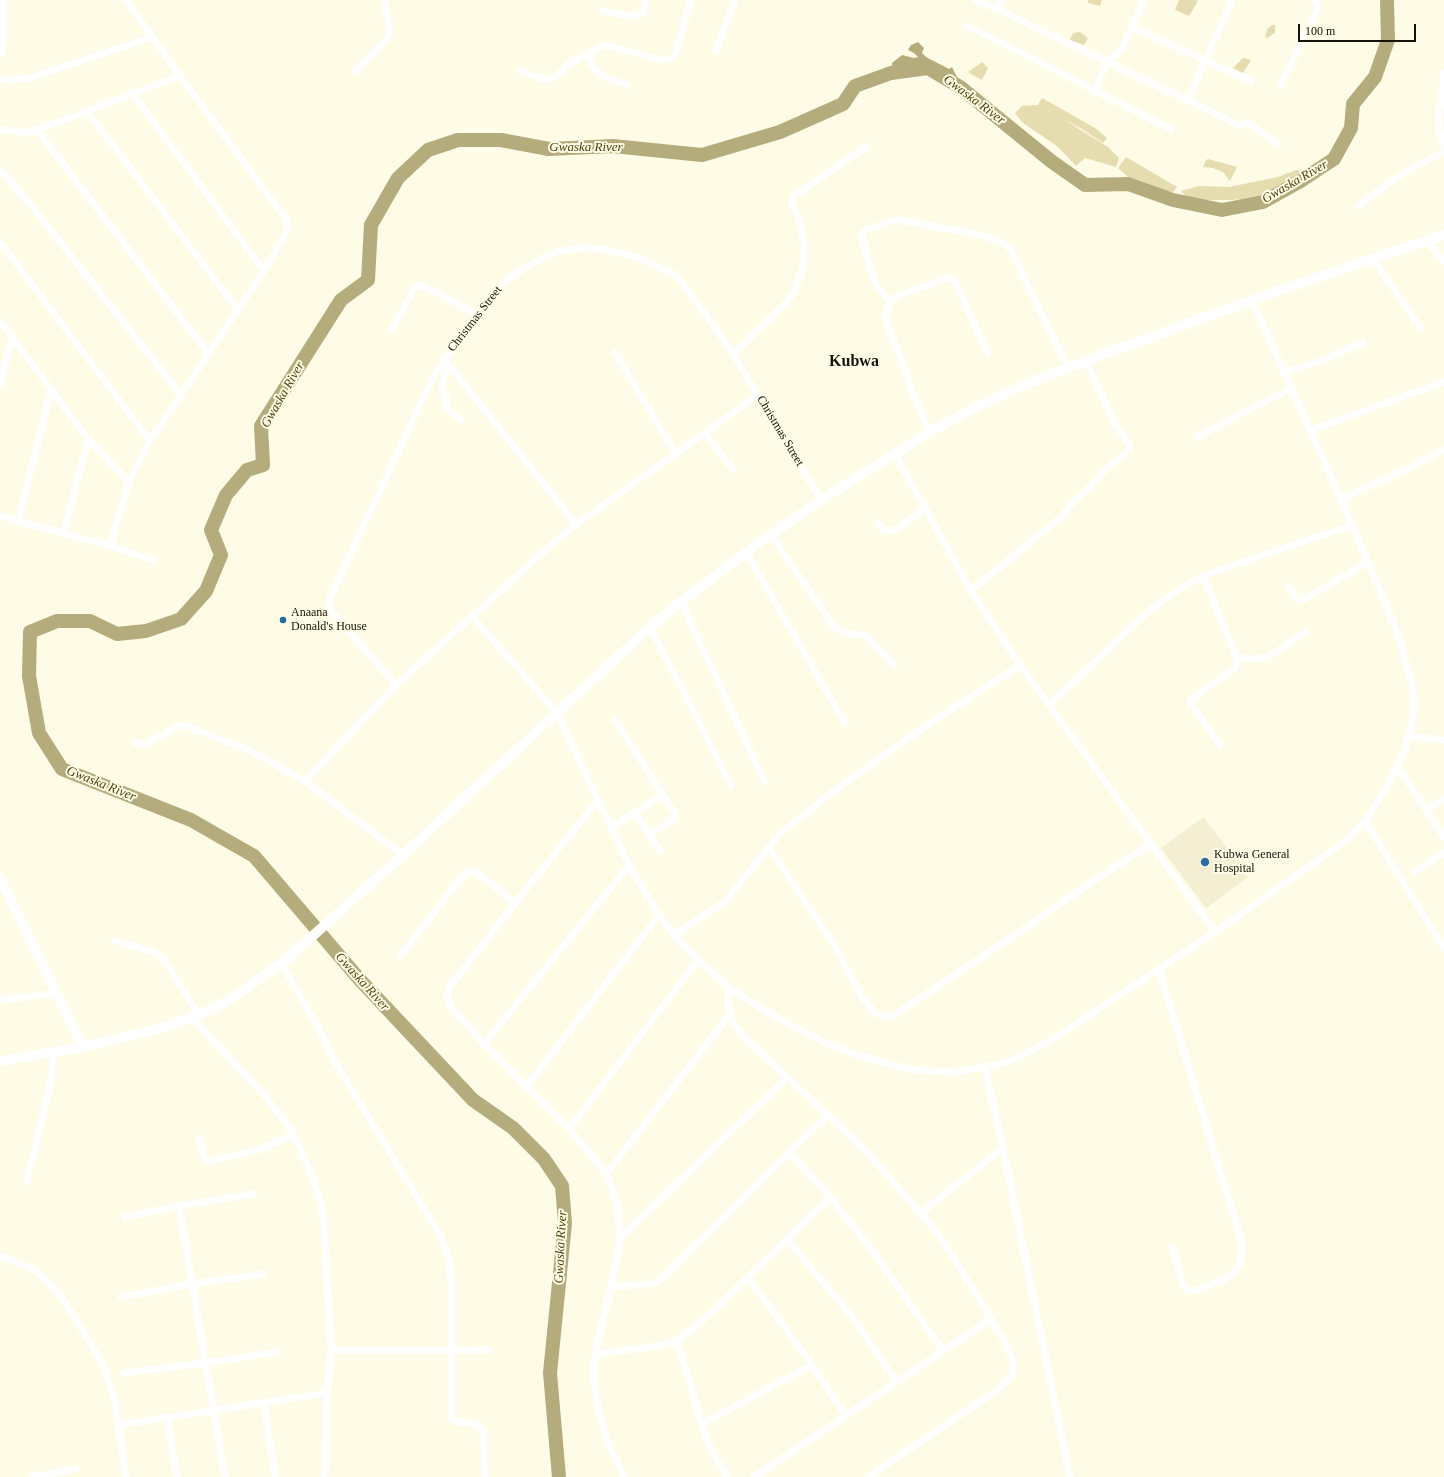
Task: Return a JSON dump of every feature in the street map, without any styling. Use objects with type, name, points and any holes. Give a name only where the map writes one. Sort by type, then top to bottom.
[{"type":"main road","points":[[0,53],[2,33],[2,0]]},
{"type":"main road","points":[[0,1061],[84,1047],[163,1028],[215,1008],[237,995],[281,964],[403,855],[650,627],[746,552],[821,500],[930,432],[982,404],[1034,381],[1086,361],[1252,300],[1444,235]]},
{"type":"main road","points":[[0,878],[84,1047]]},
{"type":"street","points":[[110,546],[129,482],[150,441],[264,271],[288,227],[288,223],[126,0]]},
{"type":"street","points":[[356,71],[385,41],[389,34],[384,0]]},
{"type":"street","points":[[602,11],[628,16],[637,16],[643,12],[646,0]]},
{"type":"street","points":[[520,71],[546,80],[556,77],[567,65],[606,45],[660,60],[671,59],[676,52],[691,0]]},
{"type":"street","points":[[716,51],[735,0]]},
{"type":"street","points":[[976,0],[1239,125],[1246,123],[1251,124],[1277,144]]},
{"type":"street","points":[[997,9],[1001,0]]},
{"type":"street","points":[[1095,91],[1107,62],[1122,49],[1144,0]]},
{"type":"street","points":[[1188,100],[1232,0]]},
{"type":"street","points":[[1280,86],[1318,11],[1318,6],[1315,0]]},
{"type":"street","points":[[967,26],[1171,129]]},
{"type":"street","points":[[1133,27],[1252,81]]},
{"type":"street","points":[[0,79],[13,80],[30,78],[152,37]]},
{"type":"street","points":[[590,54],[591,64],[597,72],[606,78],[627,85]]},
{"type":"street","points":[[1444,73],[1440,134],[1444,144]]},
{"type":"street","points":[[0,129],[25,133],[38,130],[180,76]]},
{"type":"street","points":[[133,94],[264,271]]},
{"type":"street","points":[[87,112],[238,310]]},
{"type":"street","points":[[38,130],[208,353]]},
{"type":"street","points":[[733,354],[788,300],[794,292],[798,282],[803,267],[804,246],[799,217],[792,204],[794,196],[866,147]]},
{"type":"street","points":[[1358,206],[1394,179],[1444,151]]},
{"type":"street","points":[[0,170],[31,205],[181,395]]},
{"type":"street","points":[[890,301],[879,289],[874,280],[862,238],[863,233],[867,230],[899,220],[980,235],[1005,244],[1010,249],[1068,368]]},
{"type":"street","points":[[1426,241],[1444,262]]},
{"type":"street","points":[[0,242],[150,441]]},
{"type":"street","name":"Christmas Street","points":[[396,685],[332,612],[329,600],[432,376],[446,362],[477,314],[492,295],[510,277],[542,258],[556,252],[587,248],[636,257],[674,274],[733,354],[821,500]]},
{"type":"street","points":[[1372,259],[1420,327]]},
{"type":"street","points":[[930,432],[911,389],[908,376],[887,324],[886,317],[890,301],[898,296],[946,278],[951,278],[988,354]]},
{"type":"street","points":[[392,329],[414,289],[418,285],[477,314]]},
{"type":"street","points":[[472,616],[557,713],[629,866],[659,915],[674,935],[698,960],[729,988],[822,1041],[853,1054],[905,1068],[927,1071],[957,1072],[1000,1064],[1024,1055],[1050,1040],[1216,932],[1336,849],[1353,835],[1365,821],[1385,790],[1397,766],[1409,736],[1414,711],[1412,686],[1398,637],[1388,609],[1341,499],[1252,300]]},
{"type":"street","points":[[0,322],[88,439],[129,482]]},
{"type":"street","points":[[0,385],[12,337]]},
{"type":"street","points":[[1285,372],[1324,360],[1363,342]]},
{"type":"street","points":[[615,353],[676,454]]},
{"type":"street","points":[[971,591],[1061,517],[1073,502],[1088,490],[1107,468],[1123,456],[1129,448],[1129,445],[1115,424],[1086,361]]},
{"type":"street","points":[[446,362],[442,385],[443,391],[448,398],[446,407],[461,420]]},
{"type":"street","points":[[446,362],[576,524]]},
{"type":"street","points":[[1310,430],[1444,382]]},
{"type":"street","points":[[1197,437],[1292,388]]},
{"type":"street","points":[[18,521],[50,390]]},
{"type":"street","points":[[304,781],[396,685],[567,530],[758,395]]},
{"type":"street","points":[[705,433],[733,470]]},
{"type":"street","points":[[64,533],[88,439]]},
{"type":"street","points":[[1341,499],[1405,470],[1444,450]]},
{"type":"street","points":[[895,454],[971,591],[1020,665],[1216,932]]},
{"type":"street","points":[[878,523],[884,530],[893,530],[926,509]]},
{"type":"street","points":[[0,516],[110,546],[153,560]]},
{"type":"street","points":[[1049,705],[1151,609],[1174,592],[1203,576],[1352,525]]},
{"type":"street","points":[[771,535],[835,628],[844,633],[867,636],[894,665]]},
{"type":"street","points":[[746,552],[845,723]]},
{"type":"street","points":[[1289,587],[1296,598],[1300,600],[1305,599],[1368,562]]},
{"type":"street","points":[[1203,576],[1237,658],[1235,668],[1191,699],[1191,703],[1194,708],[1220,745]]},
{"type":"street","points":[[681,602],[765,782]]},
{"type":"street","points":[[650,627],[731,785]]},
{"type":"street","points":[[1237,658],[1257,659],[1268,657],[1306,632]]},
{"type":"street","points":[[674,935],[723,903],[780,834],[835,790],[926,726],[1020,665]]},
{"type":"street","points":[[615,720],[675,814],[674,819],[649,835]]},
{"type":"street","points":[[135,743],[145,744],[180,725],[183,725],[249,750],[304,781],[403,855]]},
{"type":"street","points":[[1409,736],[1444,740]]},
{"type":"street","points":[[1397,766],[1444,837]]},
{"type":"street","points":[[611,827],[663,795]]},
{"type":"street","points":[[1426,810],[1444,799]]},
{"type":"street","points":[[598,800],[449,988],[447,998],[452,1008],[484,1044],[569,1129],[592,1156],[606,1174],[617,1203],[620,1238],[595,1354],[594,1384],[606,1438],[624,1477]]},
{"type":"street","points":[[635,812],[660,851]]},
{"type":"street","points":[[1365,821],[1444,948]]},
{"type":"street","points":[[769,848],[835,946],[862,997],[875,1013],[883,1016],[893,1016],[1012,938],[1093,881],[1151,844]]},
{"type":"street","points":[[1414,872],[1444,853]]},
{"type":"street","points":[[484,1044],[629,866]]},
{"type":"street","points":[[401,954],[460,880],[469,872],[474,871],[478,873],[515,903]]},
{"type":"street","points":[[526,1087],[659,915]]},
{"type":"street","points":[[115,941],[154,952],[164,959],[194,1016],[265,1096],[293,1135],[311,1173],[320,1198],[324,1224],[331,1350],[327,1393],[326,1465],[324,1477]]},
{"type":"street","points":[[569,1129],[698,960]]},
{"type":"street","points":[[281,964],[319,1029],[334,1060],[440,1235],[449,1260],[451,1283],[451,1418],[456,1422],[477,1424],[483,1431],[485,1477]]},
{"type":"street","points":[[1159,969],[1241,1240],[1242,1248],[1240,1264],[1233,1274],[1225,1279],[1192,1291],[1188,1290],[1183,1284],[1173,1248]]},
{"type":"street","points":[[729,988],[728,1001],[730,1014],[735,1025],[744,1037],[862,1147],[921,1213],[940,1238],[991,1319],[1012,1360],[1012,1376],[996,1391],[868,1477]]},
{"type":"street","points":[[0,1000],[57,993]]},
{"type":"street","points":[[606,1174],[730,1014]]},
{"type":"street","points":[[27,1181],[49,1090],[54,1053]]},
{"type":"street","points":[[984,1068],[1003,1148],[1070,1477]]},
{"type":"street","points":[[620,1238],[788,1078]]},
{"type":"street","points":[[610,1287],[655,1283],[828,1115]]},
{"type":"street","points":[[199,1138],[204,1158],[211,1161],[258,1150],[293,1135]]},
{"type":"street","points":[[921,1213],[1003,1148]]},
{"type":"street","points":[[790,1153],[830,1197],[874,1253],[943,1351]]},
{"type":"street","points":[[125,1217],[179,1206],[253,1194]]},
{"type":"street","points":[[595,1354],[665,1345],[677,1340],[693,1330],[830,1197]]},
{"type":"street","points":[[179,1206],[224,1477]]},
{"type":"street","points":[[787,1239],[852,1317],[897,1382]]},
{"type":"street","points":[[0,1256],[31,1268],[48,1282],[65,1302],[102,1363],[115,1403],[126,1477]]},
{"type":"street","points":[[121,1297],[192,1284],[263,1274]]},
{"type":"street","points":[[748,1277],[812,1365],[846,1416]]},
{"type":"street","points":[[754,1477],[765,1474],[846,1416],[991,1319]]},
{"type":"street","points":[[677,1340],[705,1435],[714,1455],[728,1477]]},
{"type":"street","points":[[331,1350],[489,1350]]},
{"type":"street","points":[[124,1373],[206,1363],[277,1352]]},
{"type":"street","points":[[702,1424],[812,1365]]},
{"type":"street","points":[[118,1425],[327,1393]]},
{"type":"street","points":[[264,1403],[275,1476]]},
{"type":"street","points":[[167,1417],[177,1477]]},
{"type":"street","points":[[32,1477],[76,1469]]},
{"type":"shaded area","points":[[1088,0],[1102,0],[1100,6],[1088,3]]},
{"type":"shaded area","points":[[1179,0],[1198,1],[1189,16],[1175,10]]},
{"type":"shaded area","points":[[1275,25],[1275,33],[1267,38],[1265,37],[1266,33],[1268,28]]},
{"type":"shaded area","points":[[1080,32],[1088,38],[1084,45],[1070,40],[1073,33]]},
{"type":"shaded area","points":[[918,42],[924,48],[922,53],[926,57],[949,69],[952,67],[957,77],[955,82],[927,65],[892,71],[892,63],[902,55],[914,58],[918,57],[908,50],[911,45]]},
{"type":"shaded area","points":[[1243,58],[1251,60],[1243,73],[1233,68]]},
{"type":"shaded area","points":[[982,62],[988,68],[982,80],[968,72]]},
{"type":"shaded area","points":[[1042,98],[1095,128],[1107,138],[1103,143],[1082,129],[1063,119],[1108,147],[1119,158],[1116,167],[1085,158],[1076,166],[1057,146],[1023,123],[1015,113],[1022,106],[1038,105]]},
{"type":"shaded area","points":[[1126,157],[1177,187],[1173,192],[1161,190],[1128,177],[1118,168]]},
{"type":"shaded area","points":[[1208,159],[1237,167],[1230,181],[1223,172],[1213,168],[1203,167]]},
{"type":"shaded area","points":[[1296,170],[1309,172],[1265,197],[1231,200],[1190,200],[1181,191],[1199,186],[1229,187],[1278,177]]},
{"type":"shaded area","name":"Kubwa General Hospital","points":[[1204,817],[1248,877],[1206,908],[1161,848]]},
{"type":"waterway","name":"Gwaska River","points":[[559,1477],[550,1373],[565,1223],[562,1186],[544,1159],[513,1128],[473,1100],[360,980],[254,856],[191,820],[62,769],[39,733],[29,676],[30,632],[57,621],[90,621],[117,634],[146,631],[181,619],[206,591],[221,555],[211,530],[226,495],[247,470],[263,465],[261,426],[341,300],[368,280],[371,225],[398,178],[428,150],[458,140],[501,140],[549,149],[613,146],[702,155],[780,132],[843,104],[855,86],[891,73],[928,68],[960,87],[1051,161],[1085,185],[1128,184],[1173,200],[1222,210],[1263,202],[1299,182],[1334,159],[1351,128],[1353,104],[1375,77],[1388,40],[1387,0]]},
{"type":"place","name":"Anaana Donald's House","points":[[283,620]]},
{"type":"place","name":"Kubwa General Hospital","points":[[1205,862]]},
{"type":"district","name":"Kubwa","points":[[854,362]]}]
